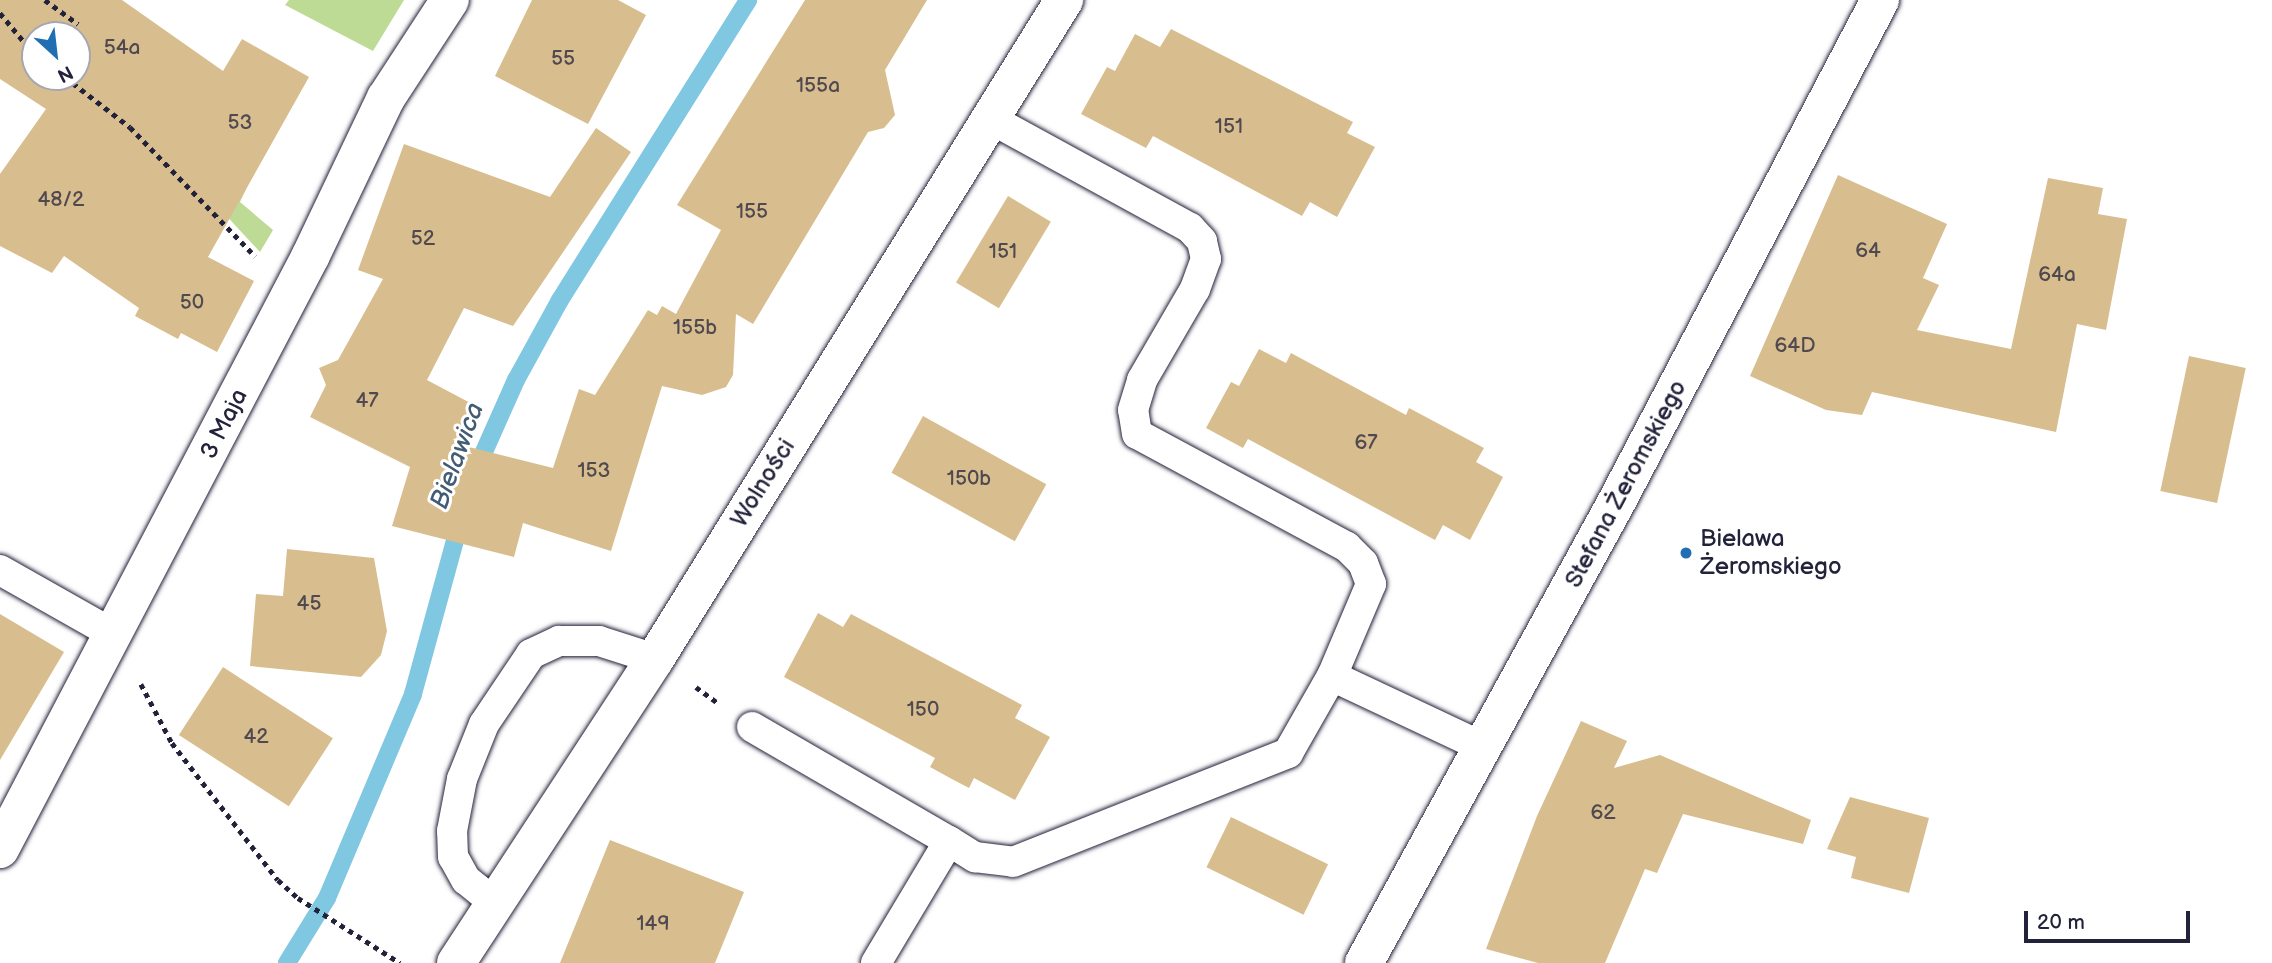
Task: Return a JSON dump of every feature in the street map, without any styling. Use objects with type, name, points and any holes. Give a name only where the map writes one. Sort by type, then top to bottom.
[{"type":"street","name":"3 Maja","points":[[0,849],[115,635],[386,98],[450,0]]},
{"type":"street","name":"Wolności","points":[[456,963],[655,659],[1064,0]]},
{"type":"street","name":"Stefana Żeromskiego","points":[[1364,963],[1485,748],[1881,0]]},
{"type":"lane","points":[[752,727],[975,857],[1013,862],[1288,753],[1332,676],[1371,584],[1363,563],[1346,547],[1137,434],[1133,410],[1142,380],[1195,289],[1206,259],[1202,241],[1190,228],[989,118]]},
{"type":"lane","points":[[0,570],[115,635]]},
{"type":"lane","points":[[496,904],[466,880],[453,857],[453,831],[462,779],[484,724],[531,654],[559,641],[598,641],[655,659]]},
{"type":"lane","points":[[1332,676],[1485,748]]},
{"type":"lane","points":[[876,963],[949,841]]},
{"type":"path","points":[[45,0],[74,21]]},
{"type":"path","points":[[0,13],[21,38]]},
{"type":"path","points":[[83,91],[130,127],[264,265]]},
{"type":"path","points":[[115,635],[172,743],[278,880],[298,898],[400,963]]},
{"type":"path","points":[[655,659],[752,727]]},
{"type":"green space","points":[[289,0],[404,0],[373,51],[285,5]]},
{"type":"green space","points":[[91,86],[248,185],[240,202],[273,230],[260,252],[156,140]]},
{"type":"building","points":[[0,0],[122,0],[223,71],[242,39],[309,77],[208,257],[254,281],[217,352],[181,333],[178,339],[135,316],[139,308],[64,256],[52,273],[0,246],[0,174],[46,109],[0,79]]},
{"type":"building","points":[[532,0],[618,0],[646,15],[588,124],[495,76]]},
{"type":"building","points":[[805,0],[927,0],[885,70],[895,115],[884,128],[868,132],[753,324],[736,314],[733,375],[726,387],[702,395],[662,386],[611,551],[523,523],[514,557],[392,526],[410,467],[310,417],[326,385],[319,368],[338,360],[383,279],[358,270],[404,144],[550,197],[596,128],[631,152],[513,326],[464,308],[427,380],[476,406],[457,444],[553,468],[579,389],[595,395],[648,310],[657,315],[662,306],[676,314],[721,230],[677,205]]},
{"type":"building","points":[[1171,29],[1353,122],[1347,133],[1375,147],[1337,217],[1310,202],[1302,216],[1153,136],[1146,148],[1081,114],[1107,67],[1115,71],[1135,34],[1160,47]]},
{"type":"building","points":[[1838,175],[1947,224],[1923,278],[1939,285],[1917,330],[2011,349],[2048,178],[2103,188],[2098,214],[2127,219],[2106,330],[2077,324],[2056,432],[1872,392],[1862,415],[1826,410],[1750,376]]},
{"type":"building","points":[[1008,196],[1051,222],[999,308],[956,283]]},
{"type":"building","points":[[1259,349],[1286,363],[1291,353],[1406,415],[1409,408],[1484,448],[1476,462],[1503,477],[1470,540],[1443,525],[1435,540],[1248,439],[1243,448],[1206,428],[1231,382],[1239,386]]},
{"type":"building","points":[[2189,356],[2246,368],[2217,503],[2160,491]]},
{"type":"building","points":[[923,416],[1046,484],[1015,541],[891,473]]},
{"type":"building","points":[[287,549],[374,558],[387,631],[381,655],[361,677],[250,666],[256,594],[283,596]]},
{"type":"building","points":[[818,613],[843,627],[851,614],[1022,705],[1015,718],[1050,737],[1015,800],[974,778],[969,788],[950,778],[930,767],[935,758],[784,677]]},
{"type":"building","points":[[0,614],[64,652],[0,760]]},
{"type":"building","points":[[223,667],[333,738],[289,806],[179,735]]},
{"type":"building","points":[[1581,721],[1627,741],[1614,768],[1660,755],[1811,820],[1803,844],[1683,814],[1657,873],[1645,869],[1605,963],[1538,963],[1486,949],[1537,816]]},
{"type":"building","points":[[1850,797],[1929,818],[1909,893],[1851,878],[1856,857],[1827,849]]},
{"type":"building","points":[[1231,817],[1328,864],[1304,915],[1206,867]]},
{"type":"building","points":[[610,840],[744,892],[715,963],[560,963]]},
{"type":"waterway","name":"Bielawica","points":[[475,472],[516,380],[560,300],[748,0]]},
{"type":"waterway","name":"Bielawica","points":[[287,963],[327,898],[413,694],[461,519]]},
{"type":"place","name":"Bielawa Żeromskiego","points":[[1686,553]]}]
